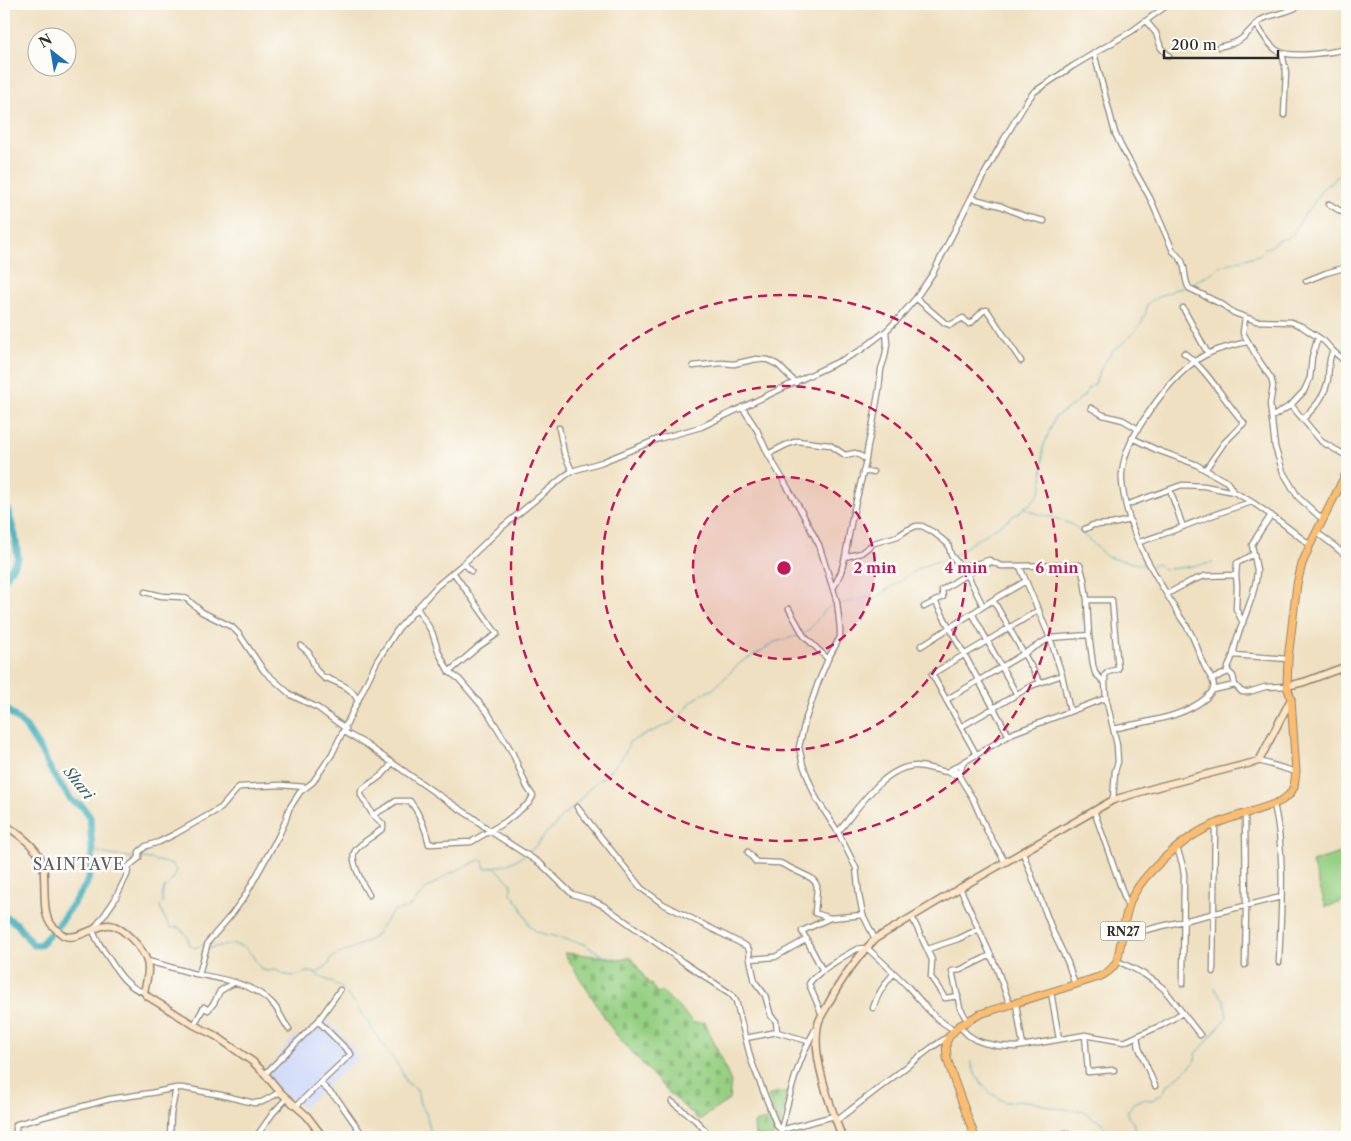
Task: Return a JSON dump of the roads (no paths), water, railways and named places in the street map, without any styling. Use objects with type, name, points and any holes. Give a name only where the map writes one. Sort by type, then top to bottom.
[{"type":"main road","name":"RN27","points":[[1117,961],[1129,908],[1137,888],[1154,867],[1204,828],[1281,801],[1289,795],[1294,787],[1296,772],[1291,699],[1287,686],[1288,659],[1297,584],[1302,564],[1310,545],[1347,472]]},
{"type":"main road","points":[[1287,686],[1304,682],[1347,666]]},
{"type":"main road","points":[[842,1137],[822,1078],[818,1059],[818,1025],[839,984],[876,939],[1113,800],[1259,761],[1291,699]]},
{"type":"main road","points":[[4,824],[34,848],[43,862],[46,911],[49,921],[63,935],[72,936],[106,925],[117,927],[139,947],[147,961],[148,970],[144,992],[152,1000],[216,1036],[253,1062],[280,1092],[307,1116],[323,1137]]},
{"type":"main road","points":[[975,1137],[947,1058],[946,1043],[954,1030],[967,1020],[980,1014],[1099,977],[1110,972],[1117,961]]},
{"type":"street","points":[[199,974],[208,942],[245,896],[300,792],[318,775],[332,754],[381,654],[398,630],[437,586],[501,528],[572,471],[602,462],[658,439],[701,427],[796,383],[861,350],[886,331],[916,298],[933,273],[971,198],[1004,139],[1034,92],[1146,21],[1169,4]]},
{"type":"street","points":[[1219,47],[1238,41],[1264,19],[1302,4]]},
{"type":"street","points":[[1146,21],[1156,33],[1162,48],[1169,56]]},
{"type":"street","points":[[1256,24],[1276,51],[1282,53],[1299,55],[1347,49]]},
{"type":"street","points":[[1094,53],[1115,133],[1150,198],[1173,251],[1184,264],[1186,282],[1189,287],[1222,305],[1234,314],[1256,320],[1291,322],[1301,326],[1324,341],[1347,363]]},
{"type":"street","points":[[1282,53],[1286,72],[1284,115]]},
{"type":"street","points":[[971,198],[1044,221]]},
{"type":"street","points":[[1329,204],[1347,215]]},
{"type":"street","points":[[1306,281],[1347,267]]},
{"type":"street","points":[[916,298],[950,326],[963,318],[969,324],[983,311],[987,310],[1021,361]]},
{"type":"street","points":[[1183,308],[1208,354]]},
{"type":"street","points":[[1245,317],[1243,333],[1271,378],[1273,386],[1270,404],[1275,447],[1283,472],[1298,497],[1323,520]]},
{"type":"street","points":[[833,589],[845,557],[852,518],[859,494],[887,344],[886,331]]},
{"type":"street","points":[[1272,417],[1291,404],[1304,391],[1310,378],[1312,357],[1318,337]]},
{"type":"street","points":[[1213,690],[1214,684],[1190,632],[1148,563],[1127,512],[1121,476],[1125,456],[1132,438],[1151,409],[1181,373],[1194,362],[1208,354],[1247,342]]},
{"type":"street","points":[[1303,420],[1323,396],[1327,382],[1330,356],[1333,351]]},
{"type":"street","points":[[1184,353],[1215,385],[1244,423],[1224,443],[1205,470]]},
{"type":"street","points":[[693,366],[721,362],[734,364],[756,359],[768,360],[778,365],[796,383]]},
{"type":"street","points":[[1291,404],[1324,444],[1347,456]]},
{"type":"street","points":[[742,407],[757,430],[768,454],[819,546],[837,604],[840,637],[828,659],[812,698],[799,747],[803,765],[814,794],[838,832],[856,868],[863,915],[876,939]]},
{"type":"street","points":[[1091,408],[1103,415],[1124,420],[1138,429]]},
{"type":"street","points":[[559,428],[564,453],[572,471]]},
{"type":"street","points":[[1132,438],[1157,450],[1195,464],[1227,482],[1234,492]]},
{"type":"street","points":[[768,454],[797,441],[830,444],[846,455],[855,453],[866,459]]},
{"type":"street","points":[[863,472],[873,472]]},
{"type":"street","points":[[1126,504],[1182,486],[1204,486],[1234,492],[1252,502],[1310,545]]},
{"type":"street","points":[[1170,490],[1183,527]]},
{"type":"street","points":[[1139,542],[1252,502]]},
{"type":"street","points":[[1228,672],[1228,666],[1256,581],[1257,570],[1252,543],[1271,516]]},
{"type":"street","points":[[1085,529],[1130,520]]},
{"type":"street","points":[[845,557],[861,553],[874,543],[898,536],[916,526],[922,526],[934,532],[948,544],[952,557],[962,566],[983,606]]},
{"type":"street","points":[[1317,534],[1330,540],[1347,557]]},
{"type":"street","points":[[1342,552],[1347,546]]},
{"type":"street","points":[[1243,623],[1236,609],[1237,563],[1254,554]]},
{"type":"street","points":[[962,566],[989,560],[1001,566],[1080,565],[1087,600],[1093,665],[1095,673],[1105,683]]},
{"type":"street","points":[[924,607],[943,597],[942,590],[967,574],[993,561]]},
{"type":"street","points":[[464,563],[471,571]]},
{"type":"street","points":[[1020,567],[1050,638],[1062,675],[1070,711]]},
{"type":"street","points":[[449,672],[497,634],[453,572]]},
{"type":"street","points":[[1167,594],[1205,576],[1236,575]]},
{"type":"street","points":[[920,646],[1026,581]]},
{"type":"street","points":[[145,592],[188,599],[202,612],[232,627],[239,634],[264,671],[291,695],[318,708],[345,730],[490,831],[541,864],[572,894],[604,906],[731,994],[736,1001],[751,1060],[777,1126],[781,1130]]},
{"type":"street","points":[[993,600],[1040,682]]},
{"type":"street","points":[[1087,600],[1112,600],[1118,669],[1105,675],[1105,683],[1118,762],[1115,771],[1113,800]]},
{"type":"street","points":[[934,601],[1009,736]]},
{"type":"street","points":[[373,815],[388,808],[396,801],[410,801],[416,810],[430,844],[472,842],[511,818],[530,803],[533,796],[512,752],[492,720],[459,679],[449,672],[439,653],[432,632],[417,608]]},
{"type":"street","points":[[789,609],[803,635],[828,659]]},
{"type":"street","points":[[976,754],[932,674],[1039,610]]},
{"type":"street","points":[[972,613],[1017,695]]},
{"type":"street","points":[[946,700],[1050,638],[1089,635]]},
{"type":"street","points":[[301,646],[309,653],[316,670],[325,679],[327,678],[346,686],[358,701]]},
{"type":"street","points":[[1233,655],[1288,659]]},
{"type":"street","points":[[1212,679],[1228,672]]},
{"type":"street","points":[[1228,672],[1233,676],[1235,685],[1242,692],[1265,687],[1287,686]]},
{"type":"street","points":[[961,727],[1040,682],[1062,675]]},
{"type":"street","points":[[1114,729],[1185,711],[1213,690],[1235,685]]},
{"type":"street","points":[[947,772],[1009,736],[1106,698]]},
{"type":"street","points":[[1259,761],[1296,772]]},
{"type":"street","points":[[369,895],[361,880],[353,854],[356,849],[383,828],[383,824],[373,815],[361,795],[361,791],[381,776],[392,762]]},
{"type":"street","points":[[959,776],[963,763]]},
{"type":"street","points":[[838,832],[875,788],[896,772],[909,766],[917,766],[959,776]]},
{"type":"street","points":[[954,768],[973,799],[987,831],[1006,862]]},
{"type":"street","points":[[144,992],[133,987],[122,977],[96,941],[93,930],[114,901],[127,875],[129,866],[139,858],[139,852],[146,846],[168,838],[221,808],[239,787],[305,787]]},
{"type":"street","points":[[1274,804],[1278,818],[1282,868],[1279,962]]},
{"type":"street","points":[[577,807],[641,888],[663,904],[746,946],[749,950],[755,982],[764,995],[771,1016],[776,1021],[777,1032]]},
{"type":"street","points":[[1094,811],[1129,908]]},
{"type":"street","points":[[1245,814],[1245,965]]},
{"type":"street","points":[[1212,972],[1215,824]]},
{"type":"street","points":[[1176,848],[1184,874],[1183,984]]},
{"type":"street","points":[[748,852],[756,862],[780,863],[811,878],[817,886],[815,913],[830,918]]},
{"type":"street","points":[[1023,852],[1075,985]]},
{"type":"street","points":[[960,888],[1013,1005],[1023,1046]]},
{"type":"street","points":[[1123,933],[1142,931],[1281,896]]},
{"type":"street","points":[[823,971],[802,931],[830,918],[863,915]]},
{"type":"street","points":[[912,917],[932,960],[931,977],[945,998],[958,996]]},
{"type":"street","points":[[928,949],[958,939],[979,929]]},
{"type":"street","points":[[750,959],[775,956],[807,939]]},
{"type":"street","points":[[822,1016],[810,984],[814,977],[856,949],[867,948],[894,973],[934,1017],[954,1030],[984,1043],[1016,1047],[1085,1036],[1124,1042],[1162,1025],[1182,1013]]},
{"type":"street","points":[[967,1020],[960,1008],[952,971],[960,970],[991,955]]},
{"type":"street","points":[[147,961],[235,982],[264,996],[272,1003],[289,1029]]},
{"type":"street","points":[[1117,961],[1136,969],[1157,982],[1200,1035]]},
{"type":"street","points":[[873,1008],[882,989],[894,973]]},
{"type":"street","points":[[194,1025],[204,1006],[208,1010],[220,991],[235,982]]},
{"type":"street","points":[[265,1074],[318,1021],[340,990]]},
{"type":"street","points":[[1051,992],[1059,1040]]},
{"type":"street","points":[[296,1106],[351,1054],[318,1021]]},
{"type":"street","points":[[781,1137],[781,1130],[796,1071],[808,1041],[818,1025]]},
{"type":"street","points":[[781,1130],[835,1119],[954,1030]]},
{"type":"street","points":[[746,1038],[777,1032],[808,1041]]},
{"type":"street","points":[[1085,1036],[1088,1072],[1114,1070]]},
{"type":"street","points":[[1137,1036],[1139,1048],[1155,1086]]},
{"type":"street","points":[[320,1083],[338,1100],[364,1137]]},
{"type":"street","points":[[170,1137],[171,1114],[176,1088]]},
{"type":"street","points":[[16,1136],[17,1124],[110,1099],[176,1088],[222,1095],[254,1103],[262,1102],[280,1092]]},
{"type":"street","points":[[256,1137],[273,1113],[287,1098]]},
{"type":"street","points":[[672,1102],[695,1120],[712,1137]]},
{"type":"street","points":[[739,1137],[756,1137]]},
{"type":"waterway","points":[[1190,285],[1223,265],[1259,255],[1264,248],[1271,247],[1277,240],[1288,238],[1292,235],[1305,213],[1311,208],[1322,189],[1347,169]]},
{"type":"waterway","points":[[528,852],[621,759],[629,742],[671,723],[684,712],[691,702],[713,689],[740,663],[775,642],[801,635],[809,630],[826,609],[830,607],[880,595],[917,569],[951,558],[1032,502],[1039,494],[1042,486],[1043,448],[1055,417],[1084,396],[1088,388],[1095,384],[1101,368],[1113,350],[1121,345],[1140,326],[1147,305],[1151,301],[1173,290],[1186,287]]},
{"type":"waterway","name":"Shari","points":[[4,498],[15,535],[18,558],[4,580]]},
{"type":"waterway","points":[[1025,507],[1032,512],[1073,525],[1107,557],[1147,566]]},
{"type":"waterway","points":[[1152,565],[1158,564],[1164,570],[1213,563]]},
{"type":"waterway","name":"Shari","points":[[4,707],[25,726],[53,774],[72,801],[82,806],[90,817],[92,851],[90,874],[86,885],[59,924],[40,945],[33,945],[17,924],[4,916]]},
{"type":"waterway","points":[[92,851],[136,858]]},
{"type":"waterway","points":[[209,948],[233,944],[244,947],[261,969],[266,971],[276,970],[285,975],[295,976],[308,972],[318,973],[335,956],[368,941],[376,935],[392,912],[407,908],[426,889],[449,874],[479,860],[483,861],[485,869],[506,865],[525,855]]},
{"type":"waterway","points":[[140,858],[152,859],[173,865],[176,870],[173,879],[164,888],[163,903],[160,906],[164,917],[171,928],[178,927],[187,935],[190,945],[194,948],[206,946]]},
{"type":"waterway","points":[[495,867],[511,884],[511,893],[520,905],[530,926],[537,932],[584,944],[605,957],[619,960]]},
{"type":"waterway","points":[[315,974],[339,986],[347,994],[401,1070],[406,1082],[417,1089],[420,1104],[426,1113],[432,1137]]},
{"type":"waterway","points":[[1136,1137],[1133,1122],[1128,1117],[1127,1112],[1134,1103],[1143,1099],[1152,1100],[1163,1093],[1167,1086],[1194,1063],[1196,1054],[1227,1017],[1224,999],[1214,988]]},
{"type":"waterway","points":[[971,1062],[976,1076],[989,1092],[1005,1102],[1030,1101],[1054,1108],[1084,1111],[1092,1118],[1100,1121],[1114,1137]]},
{"type":"district","name":"SAINTAVE","points":[[79,864]]}]
